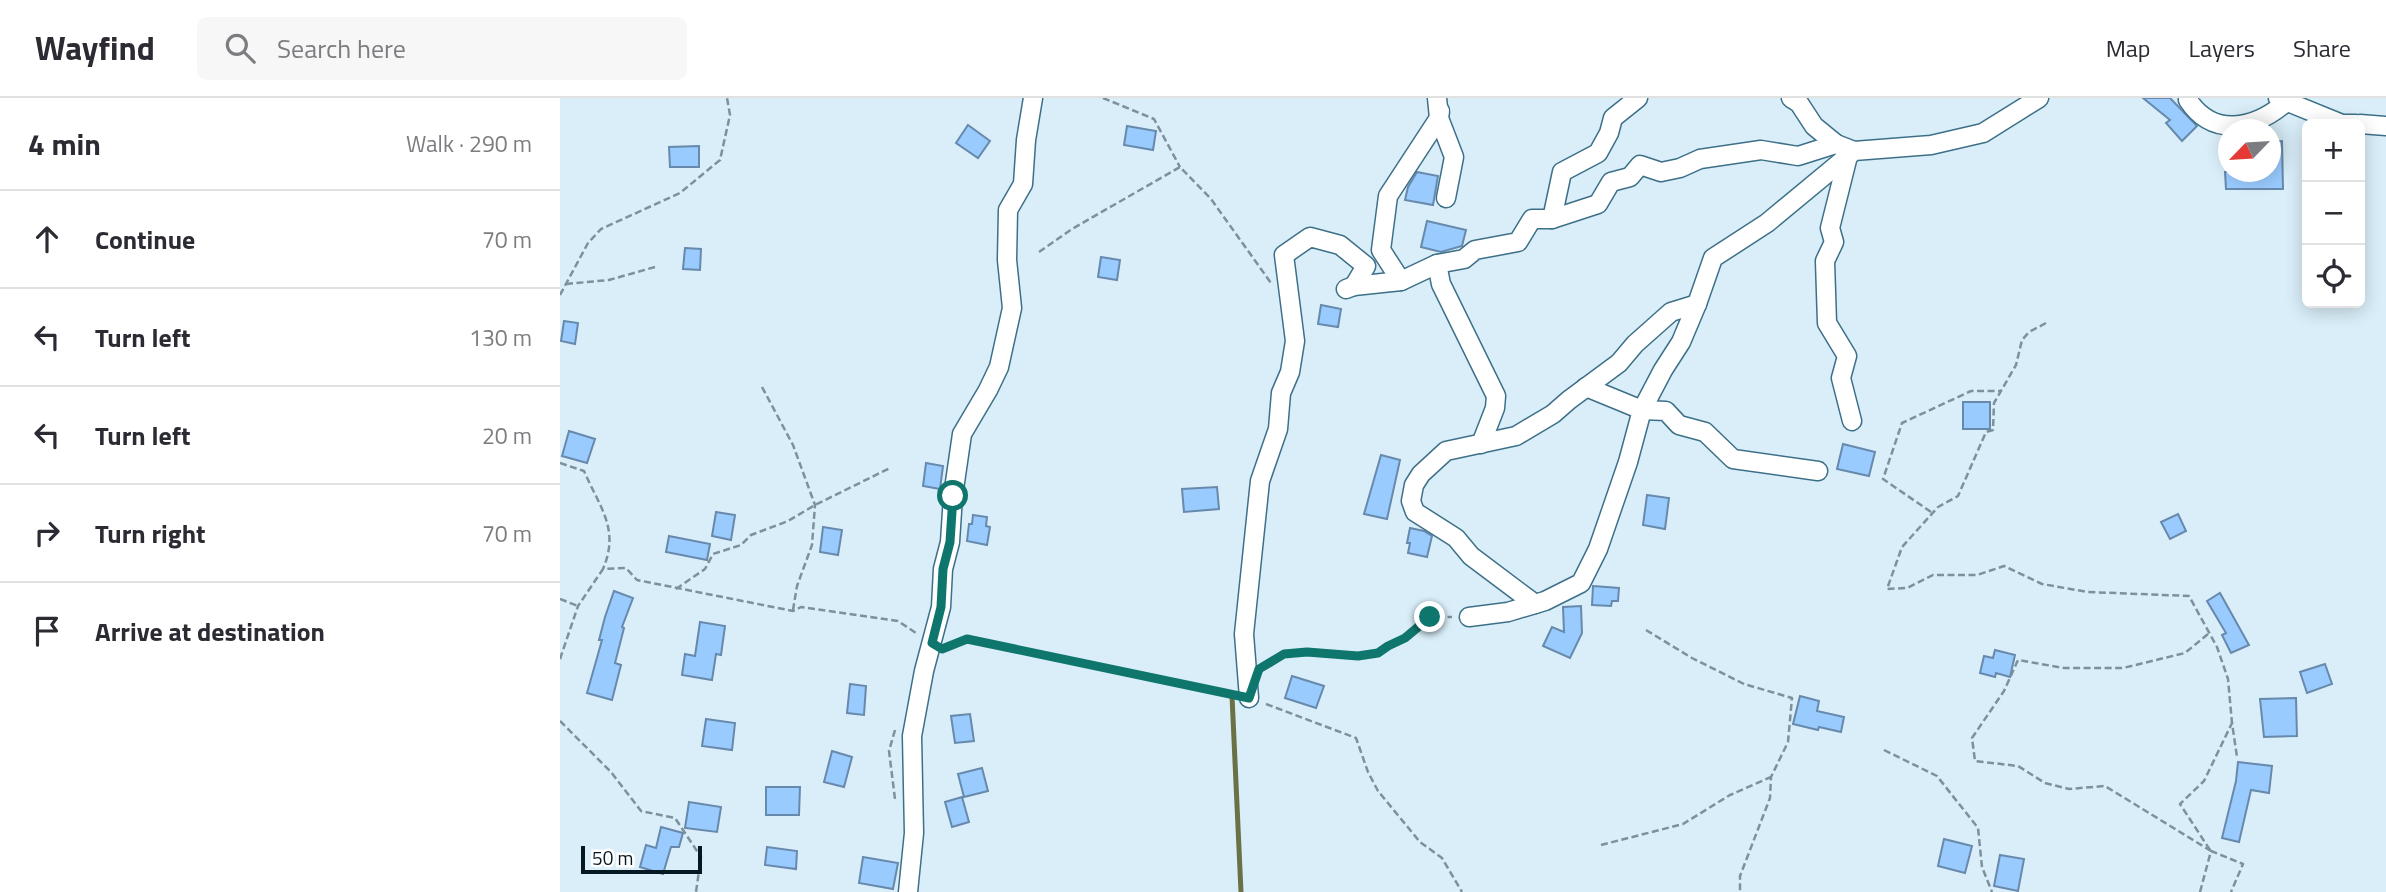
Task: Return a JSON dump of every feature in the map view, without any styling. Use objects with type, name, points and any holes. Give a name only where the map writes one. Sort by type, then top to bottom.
[{"type":"street","points":[[908,892],[914,833],[912,736],[923,671],[941,607],[943,569],[950,542],[953,496],[962,435],[999,367],[1012,308],[1007,260],[1008,210],[1023,184],[1033,98]]},
{"type":"street","points":[[1440,98],[1439,118],[1454,157],[1446,198]]},
{"type":"street","points":[[1552,219],[1562,172],[1598,153],[1609,133],[1613,118],[1638,98]]},
{"type":"street","points":[[1791,98],[1799,103],[1814,126],[1846,150]]},
{"type":"street","points":[[1381,250],[1370,255],[1366,267],[1350,288],[1401,281],[1437,264],[1465,259],[1475,250],[1518,242],[1532,219],[1552,219],[1598,204],[1611,182],[1630,177],[1640,164],[1661,172],[1680,168],[1700,159],[1761,150],[1798,156],[1931,145],[1983,133],[2039,98]]},
{"type":"street","points":[[2189,98],[2196,112],[2221,127],[2246,124],[2293,101],[2331,119]]},
{"type":"street","points":[[1401,281],[1381,250],[1388,196],[1439,118]]},
{"type":"street","points":[[2365,124],[2386,126]]},
{"type":"street","points":[[1469,617],[1508,612],[1535,604],[1581,583],[1602,537],[1628,462],[1642,410],[1681,342],[1698,304],[1713,258],[1767,223],[1846,150]]},
{"type":"street","points":[[1846,150],[1830,228],[1834,242],[1825,261],[1827,323],[1847,356],[1841,378],[1852,421]]},
{"type":"street","points":[[1249,698],[1244,634],[1260,481],[1278,429],[1281,393],[1290,372],[1295,341],[1284,254],[1310,237],[1340,245],[1366,267]]},
{"type":"street","points":[[1437,264],[1441,284],[1496,396],[1495,408],[1481,444]]},
{"type":"street","points":[[1535,604],[1471,556],[1456,538],[1415,512],[1411,501],[1414,485],[1421,474],[1446,452],[1516,436],[1553,414],[1619,363],[1635,344],[1671,312],[1698,304]]},
{"type":"street","points":[[1586,387],[1642,410],[1666,411],[1679,425],[1705,432],[1733,458],[1818,471]]},
{"type":"path","points":[[560,295],[588,243],[601,229],[680,193],[720,160],[730,115],[727,98]]},
{"type":"path","points":[[1103,98],[1154,119],[1180,167],[1211,199],[1273,287],[1289,300]]},
{"type":"path","points":[[1040,252],[1072,229],[1180,167]]},
{"type":"path","points":[[566,284],[609,280],[655,267]]},
{"type":"path","points":[[2046,323],[2029,332],[2022,340],[2016,365],[1994,403],[1993,430],[1986,432],[1958,496],[1938,508],[1902,547],[1887,589],[1907,588],[1933,575],[1977,575],[2004,566],[2042,584],[2088,592],[2189,596],[2209,633],[2228,679],[2237,757]]},
{"type":"path","points":[[762,387],[793,445],[815,505],[812,545],[797,586],[793,611]]},
{"type":"path","points":[[1933,513],[1883,479],[1902,423],[1971,391],[2001,391]]},
{"type":"path","points":[[560,463],[584,471],[610,527],[611,545],[603,569],[578,606],[560,659]]},
{"type":"path","points":[[676,589],[705,569],[713,554],[741,545],[751,535],[788,521],[890,468]]},
{"type":"path","points":[[603,569],[626,568],[637,580],[793,611],[801,607],[898,621],[942,649],[967,639],[1249,698],[1356,738],[1378,791],[1420,842],[1442,858],[1462,892]]},
{"type":"path","points":[[560,599],[578,606]]},
{"type":"path","points":[[1259,669],[1284,654],[1307,652],[1358,656],[1378,653],[1405,638],[1430,617],[1469,617]]},
{"type":"path","points":[[1646,630],[1734,679],[1792,698],[1788,742],[1771,777],[1770,798],[1740,876],[1740,892]]},
{"type":"path","points":[[2209,633],[2185,653],[2123,668],[2064,668],[2018,660],[2004,691],[1972,738],[1975,761],[2018,766],[2045,783],[2069,789],[2105,786],[2211,851],[2243,864],[2231,892]]},
{"type":"path","points":[[560,721],[611,772],[641,811],[675,818],[701,857],[696,892]]},
{"type":"path","points":[[2200,892],[2211,851],[2180,804],[2204,781],[2232,723]]},
{"type":"path","points":[[1884,750],[1937,776],[1978,828],[1982,867],[1992,892]]},
{"type":"path","points":[[1601,845],[1683,824],[1730,795],[1771,777]]},
{"type":"building","points":[[2143,98],[2170,98],[2197,126],[2182,141],[2166,123],[2170,120]]},
{"type":"building","points":[[968,125],[990,141],[978,158],[956,143]]},
{"type":"building","points":[[1127,126],[1156,131],[1153,150],[1124,145]]},
{"type":"building","points":[[2281,141],[2283,189],[2226,189],[2226,182],[2281,182]]},
{"type":"building","points":[[699,146],[699,167],[670,167],[669,147]]},
{"type":"building","points":[[1417,172],[1438,176],[1433,205],[1405,200],[1408,187]]},
{"type":"building","points":[[1427,221],[1466,230],[1462,246],[1441,252],[1421,247]]},
{"type":"building","points":[[685,248],[701,249],[700,270],[683,269]]},
{"type":"building","points":[[1101,257],[1120,260],[1117,280],[1098,277]]},
{"type":"building","points":[[1321,305],[1341,309],[1338,327],[1318,324]]},
{"type":"building","points":[[564,321],[578,323],[575,344],[561,341]]},
{"type":"building","points":[[1963,402],[1990,402],[1990,429],[1963,429]]},
{"type":"building","points":[[569,431],[595,439],[587,463],[562,456]]},
{"type":"building","points":[[1843,444],[1875,452],[1869,476],[1837,469]]},
{"type":"building","points":[[1381,455],[1400,460],[1387,519],[1364,514]]},
{"type":"building","points":[[926,463],[943,466],[940,489],[923,486]]},
{"type":"building","points":[[1217,487],[1219,509],[1184,512],[1182,489]]},
{"type":"building","points":[[1647,495],[1669,498],[1665,529],[1643,525]]},
{"type":"building","points":[[716,512],[735,515],[731,540],[712,536]]},
{"type":"building","points":[[2178,514],[2186,531],[2170,539],[2161,522]]},
{"type":"building","points":[[973,515],[987,517],[986,526],[990,527],[987,545],[967,541]]},
{"type":"building","points":[[823,527],[842,530],[838,555],[820,552]]},
{"type":"building","points":[[1410,528],[1432,536],[1427,557],[1408,553]]},
{"type":"building","points":[[669,536],[710,544],[707,560],[666,552]]},
{"type":"building","points":[[1593,586],[1619,588],[1618,601],[1612,601],[1611,606],[1592,605]]},
{"type":"building","points":[[614,591],[633,598],[622,627],[624,628],[615,663],[621,665],[612,700],[587,693]]},
{"type":"building","points":[[2220,593],[2249,645],[2231,653],[2222,635],[2226,633],[2207,601]]},
{"type":"building","points":[[1581,606],[1582,633],[1570,658],[1543,646],[1552,627],[1564,632],[1563,607]]},
{"type":"building","points":[[700,622],[725,626],[721,655],[716,654],[712,680],[682,675],[685,654],[695,656]]},
{"type":"building","points":[[1995,650],[2015,655],[2010,677],[1996,673],[1995,677],[1980,673],[1984,656],[1993,658]]},
{"type":"building","points":[[2325,664],[2332,684],[2307,693],[2300,672]]},
{"type":"building","points":[[1292,676],[1324,686],[1316,708],[1285,698]]},
{"type":"building","points":[[850,684],[866,686],[864,715],[847,713]]},
{"type":"building","points":[[1800,696],[1819,701],[1817,711],[1844,717],[1841,732],[1793,724]]},
{"type":"building","points":[[2296,698],[2297,736],[2264,737],[2260,699]]},
{"type":"building","points":[[970,714],[974,741],[955,743],[951,716]]},
{"type":"building","points":[[706,719],[735,723],[732,750],[702,746]]},
{"type":"building","points":[[832,751],[852,757],[844,787],[824,782]]},
{"type":"building","points":[[2238,762],[2272,766],[2269,793],[2251,790],[2239,842],[2222,838]]},
{"type":"building","points":[[982,768],[988,791],[964,797],[958,774]]},
{"type":"building","points":[[766,787],[800,787],[799,815],[766,815]]},
{"type":"building","points":[[962,797],[969,822],[952,827],[945,802]]},
{"type":"building","points":[[689,802],[721,807],[717,832],[685,828]]},
{"type":"building","points":[[661,827],[683,833],[679,847],[671,847],[663,874],[640,867],[646,845],[656,848]]},
{"type":"building","points":[[1944,839],[1972,846],[1965,873],[1938,866]]},
{"type":"building","points":[[767,847],[797,851],[796,869],[765,865]]},
{"type":"building","points":[[2000,855],[2024,859],[2018,891],[1994,886]]},
{"type":"building","points":[[863,857],[898,863],[893,889],[859,883]]},
{"type":"waterway","points":[[1232,696],[1241,892]]},
{"type":"route","points":[[953,496],[941,607],[932,643],[942,649],[967,639],[1249,698],[1259,669],[1284,654],[1307,652],[1358,656],[1378,653],[1405,638],[1430,617]]}]
